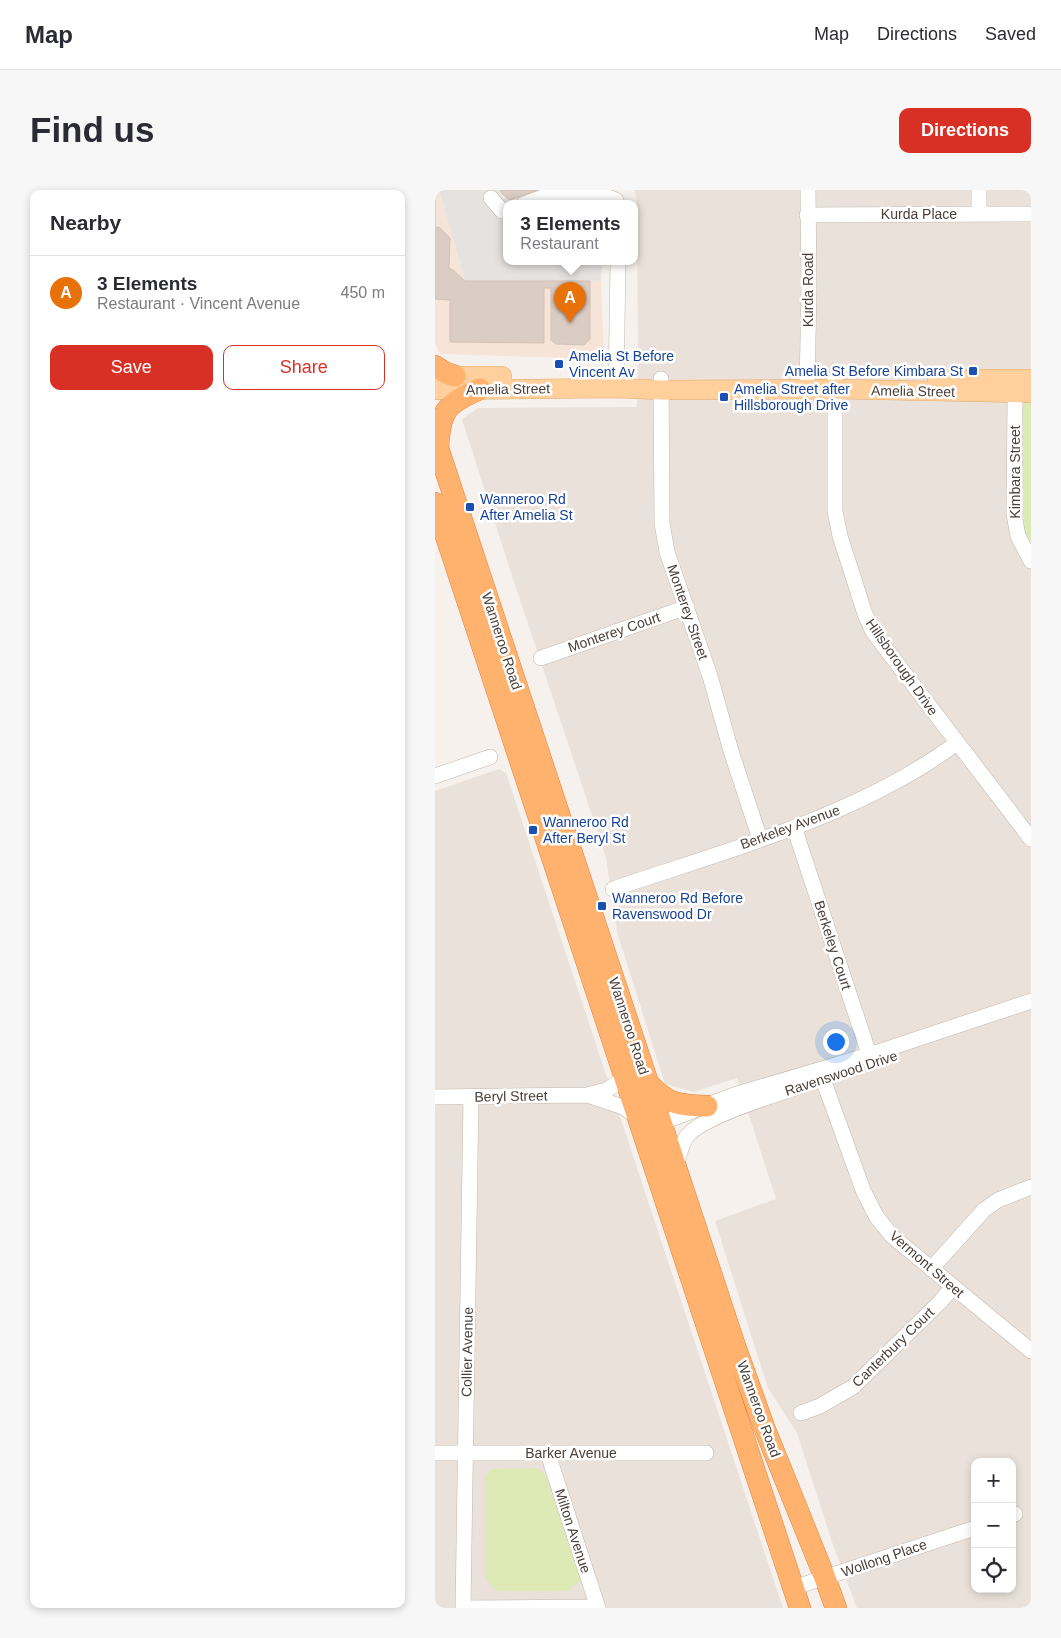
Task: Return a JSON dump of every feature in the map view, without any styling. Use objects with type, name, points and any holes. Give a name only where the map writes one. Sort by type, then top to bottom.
[{"type":"highway","points":[[435,366],[446,373],[445,376]]},
{"type":"highway","points":[[437,444],[439,428],[446,411],[459,398],[480,389]]},
{"type":"highway","name":"Wanneroo Road","points":[[437,444],[764,1427],[836,1608]]},
{"type":"highway","name":"Wanneroo Road","points":[[435,503],[797,1598]]},
{"type":"highway","points":[[648,1083],[661,1097],[671,1102],[707,1106]]},
{"type":"main road","name":"Amelia Street","points":[[445,376],[662,384],[1024,386]]},
{"type":"main road","name":"Amelia Street","points":[[435,390],[616,382]]},
{"type":"street","name":"Kurda Road","points":[[807,384],[809,288],[808,190]]},
{"type":"street","points":[[979,190],[979,214]]},
{"type":"street","points":[[532,200],[545,193],[600,194],[615,200]]},
{"type":"street","points":[[491,198],[503,211]]},
{"type":"street","name":"Kurda Place","points":[[807,215],[1031,214]]},
{"type":"street","points":[[616,382],[618,265]]},
{"type":"street","name":"Monterey Street","points":[[662,384],[662,523],[667,552],[687,606],[760,839]]},
{"type":"street","name":"Hillsborough Drive","points":[[835,384],[835,511],[840,536],[865,614],[873,632],[1031,839]]},
{"type":"street","name":"Kimbara Street","points":[[1024,386],[1014,514],[1018,536],[1031,561]]},
{"type":"street","name":"Monterey Court","points":[[541,658],[687,606]]},
{"type":"street","name":"Berkeley Avenue","points":[[613,889],[794,827],[854,803],[940,756],[957,744]]},
{"type":"street","points":[[435,776],[490,758]]},
{"type":"street","name":"Berkeley Court","points":[[794,827],[870,1059]]},
{"type":"street","name":"Ravenswood Drive","points":[[870,1059],[1031,1001]]},
{"type":"street","name":"Ravenswood Drive","points":[[676,1167],[687,1136],[695,1128],[706,1122],[821,1075],[1031,1010]]},
{"type":"street","name":"Ravenswood Drive","points":[[661,1122],[769,1084],[821,1075]]},
{"type":"street","name":"Vermont Street","points":[[821,1075],[863,1190],[875,1216],[892,1236],[1031,1351]]},
{"type":"street","name":"Beryl Street","points":[[435,1097],[587,1095],[607,1090],[624,1078]]},
{"type":"street","name":"Beryl Street","points":[[587,1095],[623,1107],[637,1117]]},
{"type":"street","name":"Collier Avenue","points":[[463,1608],[471,1097]]},
{"type":"street","points":[[661,1122],[657,1134],[657,1144],[667,1206]]},
{"type":"street","points":[[931,1269],[984,1210],[998,1200],[1031,1188]]},
{"type":"street","name":"Canterbury Court","points":[[801,1413],[820,1406],[853,1386],[940,1302],[953,1287]]},
{"type":"street","name":"Barker Avenue","points":[[435,1453],[706,1453]]},
{"type":"street","name":"Milton Avenue","points":[[548,1454],[598,1608]]},
{"type":"street","name":"Wollong Place","points":[[797,1598],[825,1578],[971,1529]]},
{"type":"street","points":[[463,1608],[598,1608]]},
{"type":"shaded area","points":[[435,190],[439,190],[465,281],[601,281],[604,359],[440,354],[435,343]]},
{"type":"shaded area","points":[[439,190],[499,190],[502,197],[515,200],[503,200],[503,265],[602,265],[601,281],[465,281]]},
{"type":"shaded area","points":[[635,190],[1031,190],[1031,1608],[857,1608],[833,1545],[797,1433],[768,1388],[715,1221],[776,1199],[737,1078],[694,1092],[665,1084],[617,932],[606,857],[511,573],[462,419],[478,408],[637,407],[638,200],[636,200]]},
{"type":"shaded area","points":[[499,769],[506,773],[783,1608],[435,1608],[435,791]]},
{"type":"green space","points":[[1023,399],[1031,399],[1031,542],[1023,531]]},
{"type":"green space","points":[[537,1468],[546,1476],[581,1580],[567,1591],[497,1591],[486,1579],[485,1476],[492,1469]]},
{"type":"building","points":[[500,190],[538,190],[510,200]]},
{"type":"building","points":[[439,227],[450,238],[449,269],[452,269],[465,281],[590,281],[590,339],[584,345],[556,344],[551,340],[551,288],[544,288],[544,343],[450,342],[450,300],[435,299],[435,228]]},
{"type":"place","name":"3 Elements","points":[[570,323]]},
{"type":"place","name":"Amelia St Before Vincent Av","points":[[559,364]]},
{"type":"place","name":"Amelia St Before Kimbara St","points":[[973,371]]},
{"type":"place","name":"Amelia Street after Hillsborough Drive","points":[[724,397]]},
{"type":"place","name":"Wanneroo Rd After Amelia St","points":[[470,507]]},
{"type":"place","name":"Wanneroo Rd After Beryl St","points":[[533,830]]},
{"type":"place","name":"Wanneroo Rd Before Ravenswood Dr","points":[[602,906]]}]
